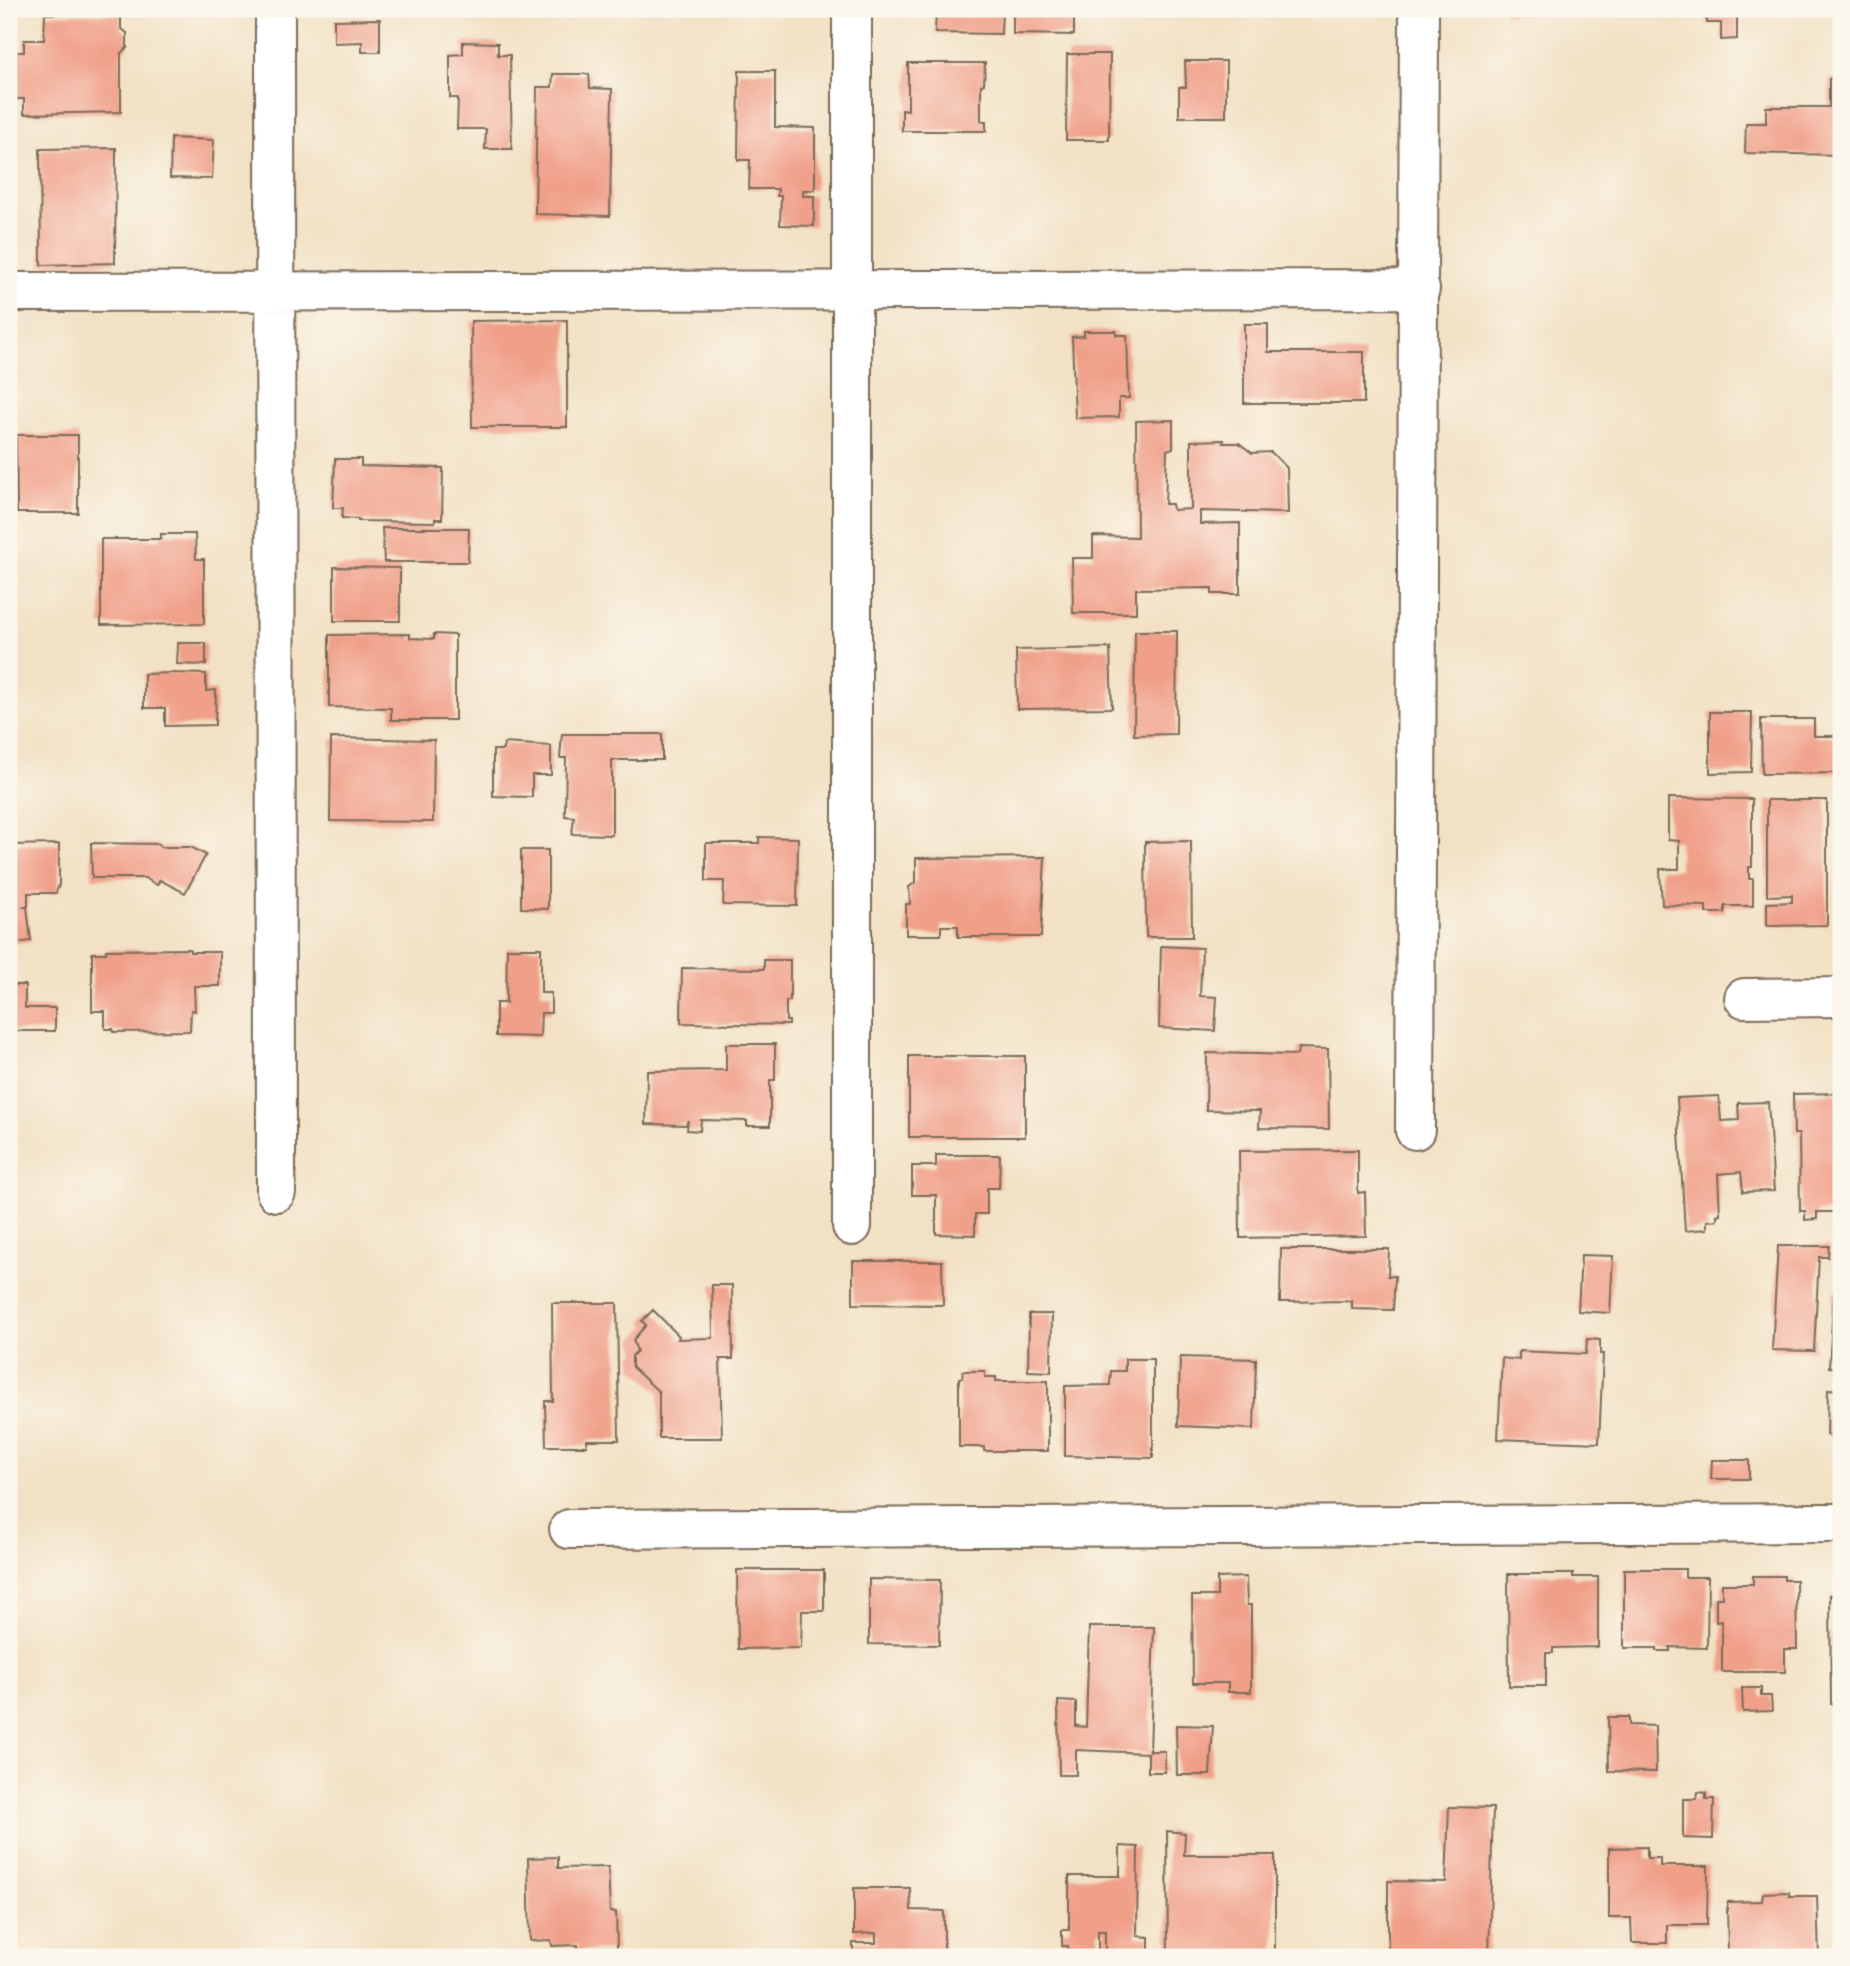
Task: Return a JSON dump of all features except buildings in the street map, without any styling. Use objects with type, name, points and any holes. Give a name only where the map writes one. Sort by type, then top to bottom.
[{"type":"street","points":[[275,9],[276,1192]]},
{"type":"street","points":[[852,9],[852,1226]]},
{"type":"street","points":[[1415,1130],[1419,9]]},
{"type":"street","points":[[9,292],[1420,289]]},
{"type":"street","points":[[1744,998],[1841,997]]},
{"type":"street","points":[[569,1529],[1841,1523]]}]
